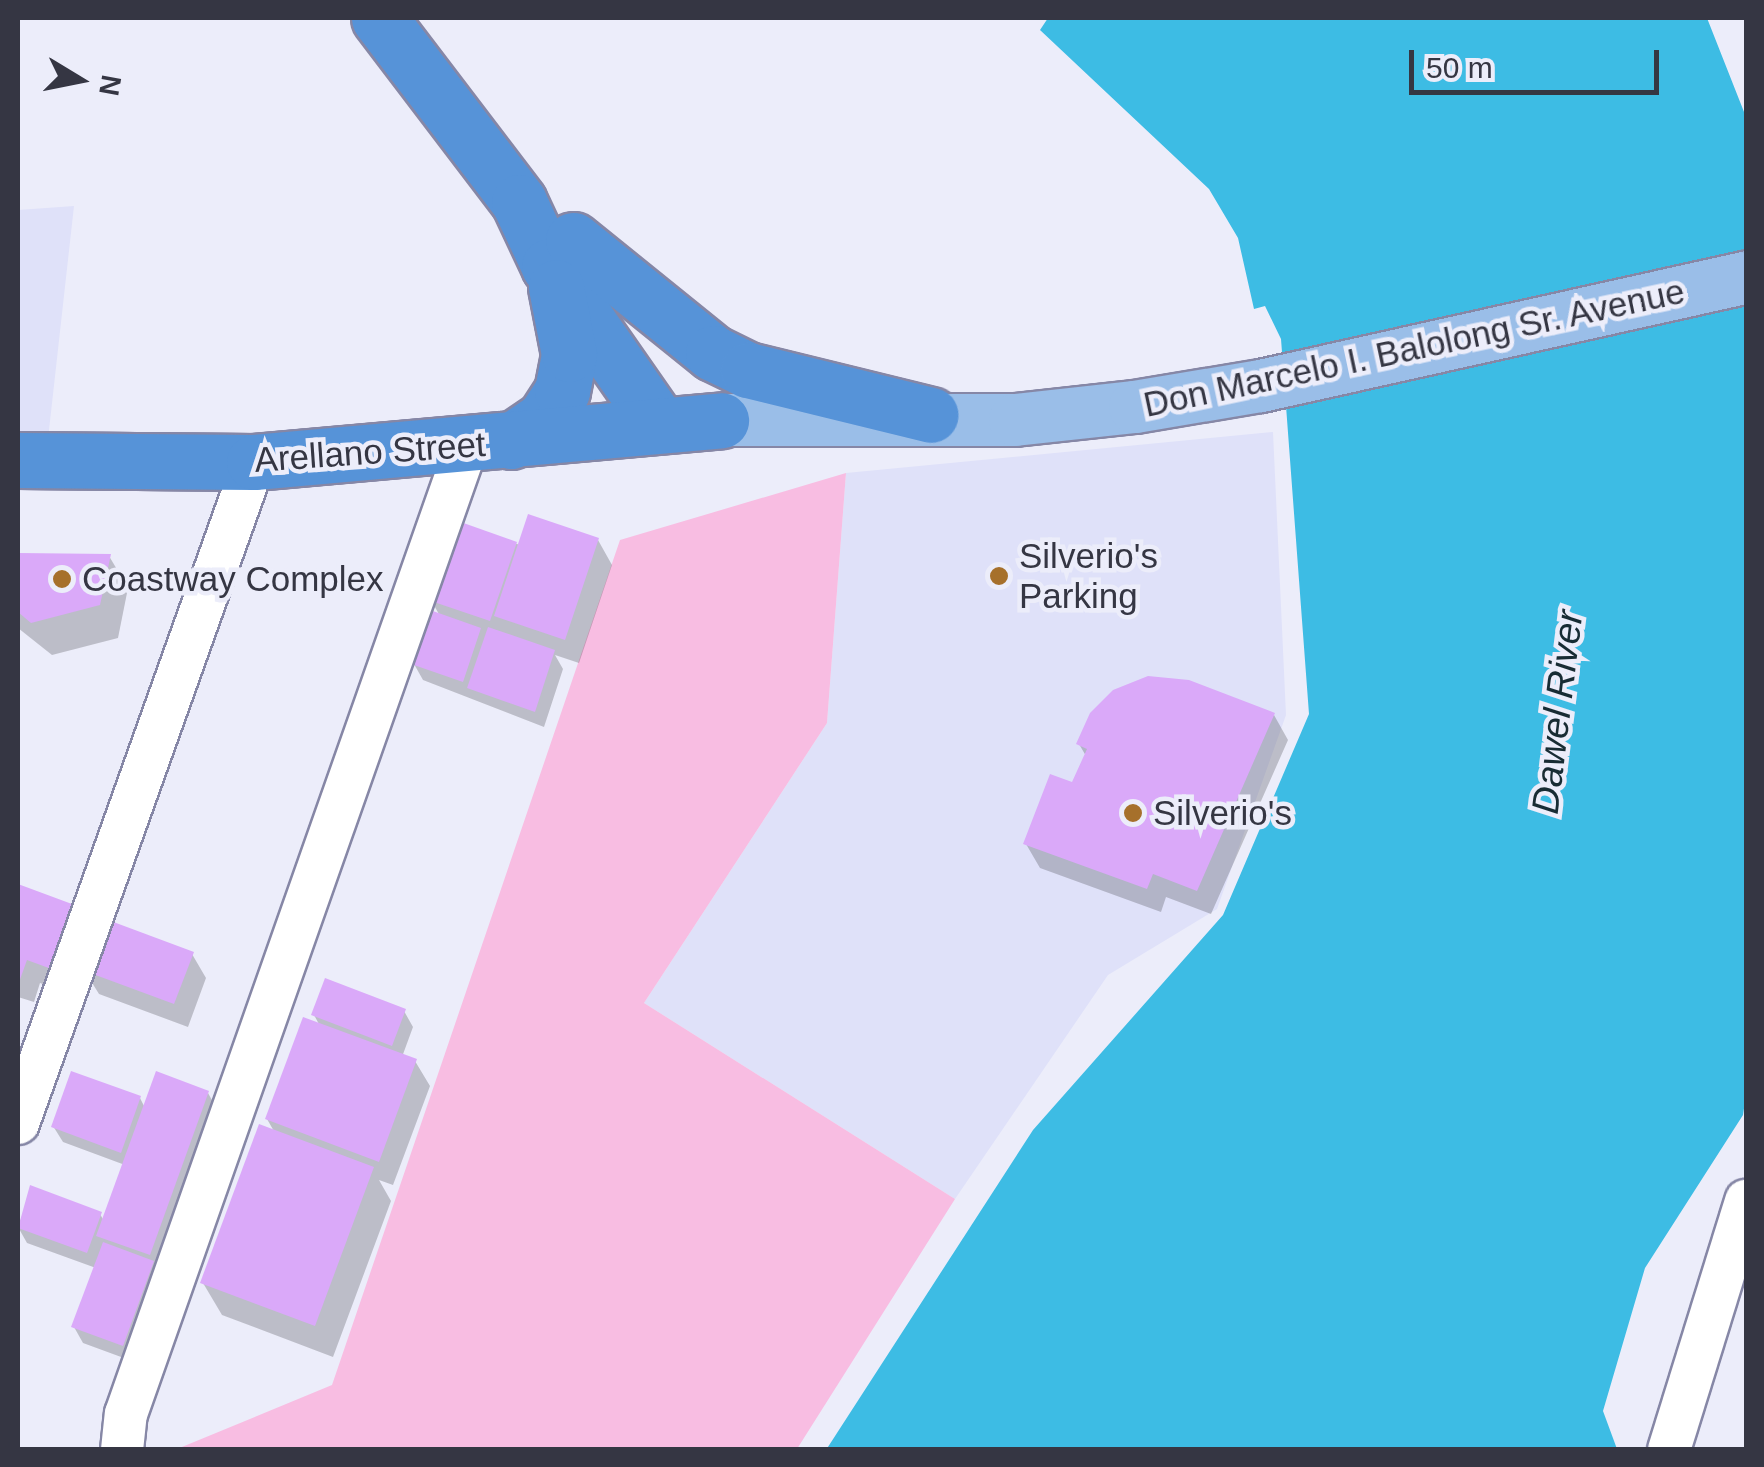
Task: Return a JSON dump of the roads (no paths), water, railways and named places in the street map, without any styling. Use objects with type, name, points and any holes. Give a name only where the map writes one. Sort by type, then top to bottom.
[{"type":"highway","points":[[379,18],[561,252],[721,420]]},
{"type":"highway","points":[[561,252],[713,353],[788,381],[930,416]]},
{"type":"highway","points":[[561,252],[660,425]]},
{"type":"highway","points":[[489,445],[544,420],[562,390],[570,354],[561,252]]},
{"type":"highway","name":"Arellano Street","points":[[18,460],[254,462],[489,445],[721,420]]},
{"type":"main road","name":"Don Marcelo I. Balolong Sr. Avenue","points":[[721,420],[930,416],[1014,420],[1261,386],[1746,278]]},
{"type":"street","points":[[122,1450],[126,1414],[489,445]]},
{"type":"street","points":[[21,1095],[254,462]]},
{"type":"street","points":[[1670,1450],[1739,1248],[1746,1202]]},
{"type":"water","name":"Dawel River","points":[[1048,18],[1707,18],[1746,117],[1746,1095],[1743,1115],[1645,1268],[1603,1411],[1617,1449],[826,1450],[1033,1130],[1223,915],[1309,714],[1281,339],[1265,306],[1254,309],[1238,238],[1209,189],[1040,30]]},
{"type":"place","name":"Silverio's Parking","points":[[999,576]]},
{"type":"place","name":"Coastway Complex","points":[[62,579]]},
{"type":"place","name":"Silverio's","points":[[1133,813]]}]
